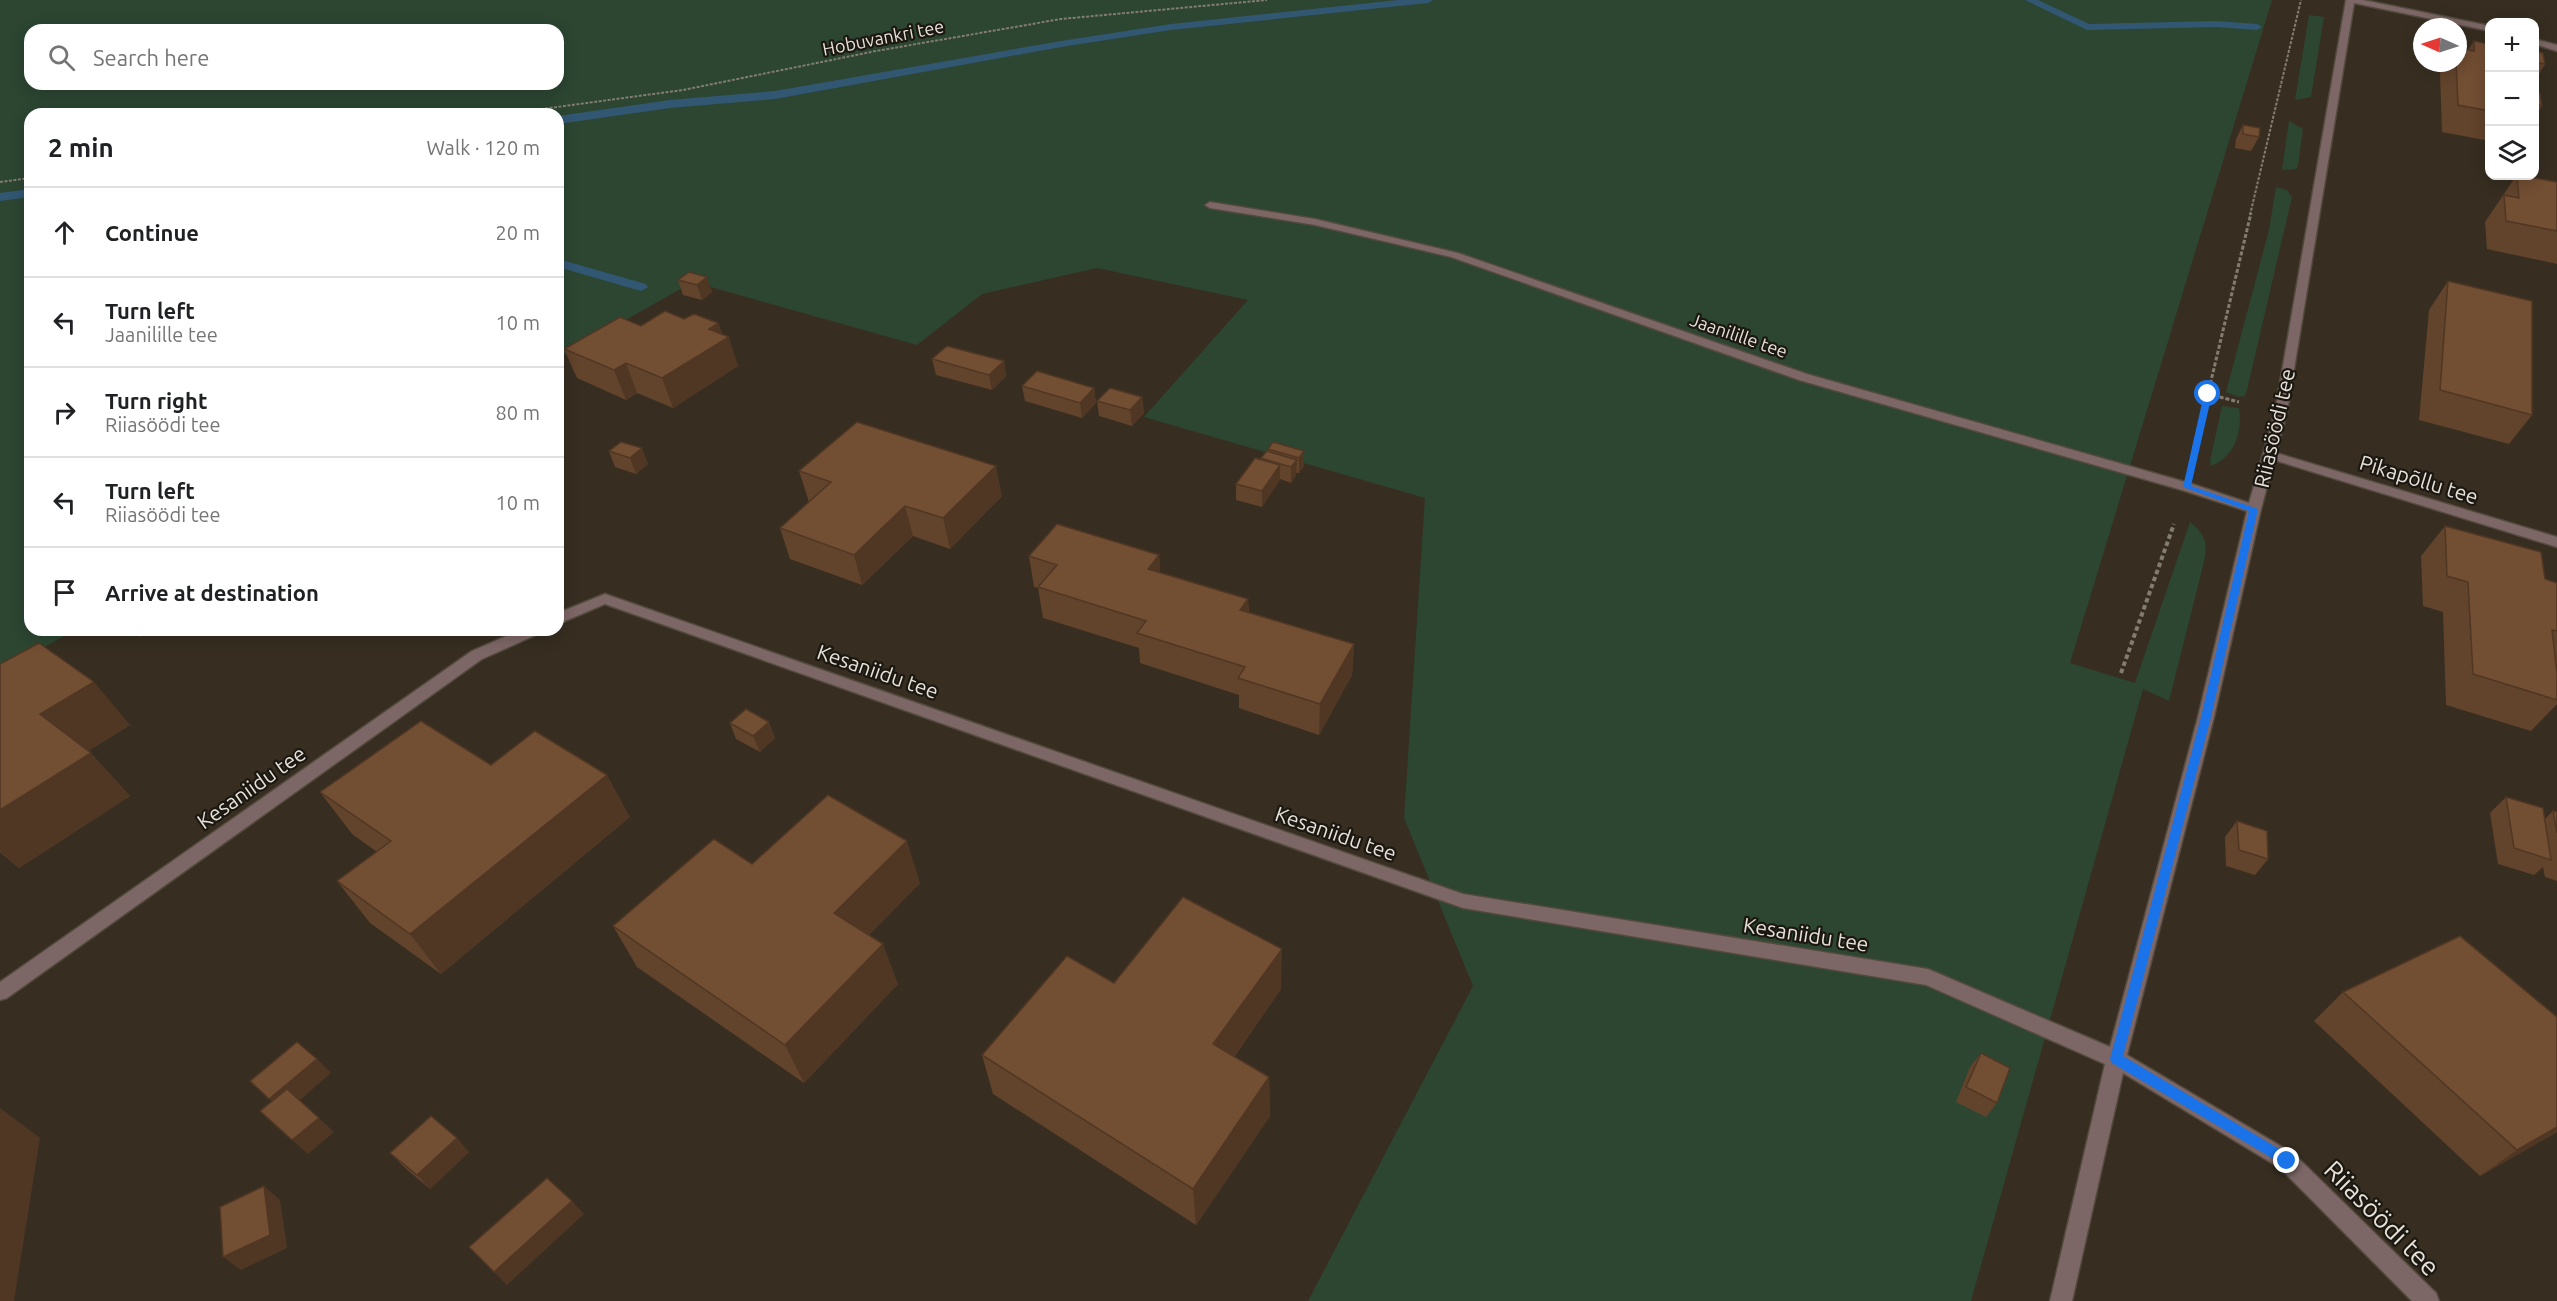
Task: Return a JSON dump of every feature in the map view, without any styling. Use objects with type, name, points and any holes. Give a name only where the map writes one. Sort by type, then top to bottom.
[{"type":"street","points":[[2351,0],[2485,28]]},
{"type":"street","name":"Riiasöödi tee","points":[[2061,1301],[2116,1059],[2206,717],[2254,509],[2281,412],[2351,0]]},
{"type":"street","points":[[2539,42],[2557,48]]},
{"type":"street","name":"Jaanilille tee","points":[[1210,205],[1315,222],[1454,255],[1803,377],[2187,487],[2254,509]]},
{"type":"street","name":"Pikapõllu tee","points":[[2270,456],[2557,542]]},
{"type":"street","name":"Kesaniidu tee","points":[[564,616],[604,598],[1463,902],[1928,977],[2116,1059]]},
{"type":"street","name":"Kesaniidu tee","points":[[0,992],[477,655],[520,636]]},
{"type":"street","name":"Riiasöödi tee","points":[[2116,1059],[2287,1161],[2428,1301]]},
{"type":"path","name":"Hobuvankri tee","points":[[550,108],[683,90],[876,51],[1061,19],[1267,0]]},
{"type":"path","points":[[2121,674],[2187,487],[2301,0]]},
{"type":"path","points":[[0,182],[24,179]]},
{"type":"green space","points":[[0,0],[2272,0],[2070,663],[2135,683],[2190,522],[2203,535],[2206,550],[2204,562],[2169,701],[2143,689],[1971,1301],[1308,1301],[1473,986],[1404,818],[1425,498],[1144,417],[1248,300],[1097,268],[982,294],[917,345],[693,282],[564,355],[564,108],[24,108],[24,636],[64,636],[0,672]]},
{"type":"green space","points":[[2309,15],[2324,17],[2311,97],[2295,100]]},
{"type":"green space","points":[[2289,121],[2303,129],[2298,166],[2296,169],[2282,170]]},
{"type":"green space","points":[[2276,187],[2287,190],[2292,197],[2247,390],[2245,396],[2239,397],[2226,392],[2269,230]]},
{"type":"green space","points":[[2222,406],[2239,408],[2240,426],[2235,443],[2226,457],[2211,466],[2210,461]]},
{"type":"building","points":[[2474,41],[2485,43],[2485,110],[2458,105],[2456,72],[2467,72],[2467,50],[2474,51]]},
{"type":"building","points":[[2539,52],[2543,53],[2545,64],[2539,63]]},
{"type":"building","points":[[2539,93],[2540,93],[2542,106],[2539,105]]},
{"type":"building","points":[[2243,125],[2260,128],[2259,137],[2243,134]]},
{"type":"building","points":[[2539,179],[2557,182],[2557,231],[2506,221],[2504,195],[2519,198],[2517,180]]},
{"type":"building","points":[[689,272],[707,277],[697,285],[678,280]]},
{"type":"building","points":[[2448,281],[2532,301],[2532,415],[2440,390]]},
{"type":"building","points":[[665,311],[684,319],[694,314],[718,323],[709,329],[729,337],[662,378],[626,363],[614,370],[564,349],[620,317],[641,326]]},
{"type":"building","points":[[947,346],[1004,361],[989,375],[932,359]]},
{"type":"building","points":[[1037,371],[1094,388],[1080,403],[1022,386]]},
{"type":"building","points":[[1110,388],[1142,397],[1130,410],[1097,401]]},
{"type":"building","points":[[857,422],[996,466],[943,518],[905,506],[854,555],[780,528],[831,482],[799,471]]},
{"type":"building","points":[[621,442],[642,448],[630,458],[609,451]]},
{"type":"building","points":[[1273,442],[1304,451],[1299,458],[1268,449]]},
{"type":"building","points":[[1267,451],[1297,460],[1291,467],[1261,458]]},
{"type":"building","points":[[1255,458],[1280,465],[1262,491],[1236,484]]},
{"type":"building","points":[[1057,524],[1159,555],[1148,569],[1248,599],[1240,610],[1354,644],[1320,704],[1238,678],[1245,667],[1137,633],[1146,621],[1038,587],[1057,565],[1029,556]]},
{"type":"building","points":[[2445,526],[2541,552],[2545,579],[2557,583],[2557,631],[2552,630],[2557,673],[2557,700],[2473,674],[2468,582],[2447,576]]},
{"type":"building","points":[[39,643],[94,682],[40,714],[91,753],[0,810],[0,664]]},
{"type":"building","points":[[746,709],[769,722],[753,736],[730,723]]},
{"type":"building","points":[[421,721],[491,765],[535,731],[607,775],[410,934],[337,881],[391,841],[320,792]]},
{"type":"building","points":[[828,795],[907,841],[834,913],[883,944],[785,1045],[613,926],[714,839],[752,864]]},
{"type":"building","points":[[2506,797],[2543,808],[2551,860],[2514,848]]},
{"type":"building","points":[[2553,811],[2557,812],[2557,833]]},
{"type":"building","points":[[2237,821],[2267,831],[2268,859],[2239,850]]},
{"type":"building","points":[[1183,897],[1282,949],[1213,1044],[1269,1077],[1193,1189],[982,1055],[1067,956],[1114,983]]},
{"type":"building","points":[[2460,936],[2557,1017],[2557,1127],[2517,1150],[2343,992]]},
{"type":"building","points":[[297,1042],[317,1059],[269,1099],[250,1081]]},
{"type":"building","points":[[1981,1053],[2010,1068],[1997,1103],[1966,1087]]},
{"type":"building","points":[[287,1089],[319,1118],[292,1140],[260,1111]]},
{"type":"building","points":[[431,1116],[457,1138],[417,1175],[390,1153]]},
{"type":"building","points":[[547,1178],[572,1201],[494,1272],[469,1247]]},
{"type":"building","points":[[264,1186],[270,1235],[223,1257],[220,1207]]},
{"type":"waterway","points":[[564,119],[670,104],[775,95],[1061,44],[1171,27],[1428,0]]},
{"type":"waterway","points":[[2030,0],[2087,27],[2216,24],[2257,27]]},
{"type":"waterway","points":[[0,197],[24,194]]},
{"type":"waterway","points":[[564,265],[641,287]]},
{"type":"route","points":[[2208,394],[2187,487],[2254,509],[2206,717],[2116,1059],[2287,1161]]}]
